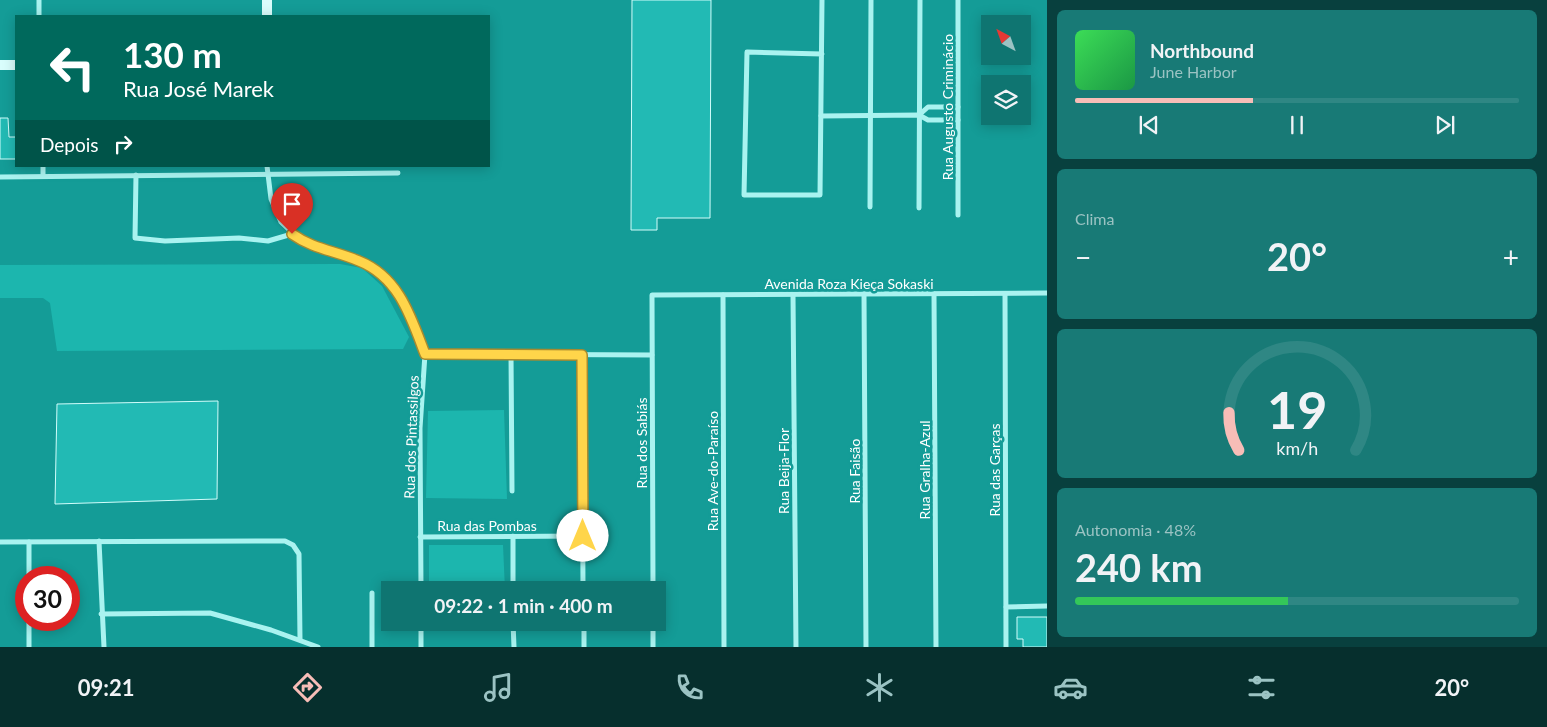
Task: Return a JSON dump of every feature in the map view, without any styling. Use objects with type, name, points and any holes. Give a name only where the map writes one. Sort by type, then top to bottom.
[{"type":"main road","points":[[267,0],[267,15]]},
{"type":"main road","points":[[0,65],[15,65]]},
{"type":"street","points":[[39,0],[40,15]]},
{"type":"street","points":[[822,0],[822,54],[820,195],[744,195],[747,52],[822,54]]},
{"type":"street","points":[[870,207],[871,0]]},
{"type":"street","points":[[919,208],[920,0]]},
{"type":"street","name":"Rua Augusto Criminácio","points":[[958,0],[958,215]]},
{"type":"street","points":[[919,115],[928,107],[958,107]]},
{"type":"street","points":[[821,116],[919,115],[928,120],[958,120]]},
{"type":"street","points":[[43,167],[43,176]]},
{"type":"street","points":[[136,176],[135,238],[165,240],[238,238],[268,242],[292,234],[282,222],[271,199],[267,167]]},
{"type":"street","points":[[0,176],[398,173]]},
{"type":"street","name":"Rua dos Pintassilgos","points":[[292,234],[312,246],[367,265],[392,284],[410,315],[425,354],[420,428],[421,581]]},
{"type":"street","name":"Avenida Roza Kieça Sokaski","points":[[652,295],[1047,293]]},
{"type":"street","name":"Rua Faisão","points":[[864,294],[866,647]]},
{"type":"street","name":"Rua Gralha-Azul","points":[[934,294],[936,647]]},
{"type":"street","name":"Rua das Garças","points":[[1005,294],[1006,647]]},
{"type":"street","name":"Rua dos Sabiás","points":[[652,295],[653,581]]},
{"type":"street","name":"Rua Ave-do-Paraíso","points":[[723,295],[724,647]]},
{"type":"street","name":"Rua Beija-Flor","points":[[793,295],[796,647]]},
{"type":"street","points":[[425,354],[652,355]]},
{"type":"street","points":[[511,354],[512,491]]},
{"type":"street","points":[[582,355],[583,581]]},
{"type":"street","points":[[513,536],[513,581]]},
{"type":"street","name":"Rua das Pombas","points":[[420,537],[583,536]]},
{"type":"street","points":[[0,542],[281,540],[290,543],[296,548],[299,558],[300,640]]},
{"type":"street","points":[[29,542],[29,566]]},
{"type":"street","points":[[99,542],[104,647]]},
{"type":"street","points":[[372,594],[372,647]]},
{"type":"street","points":[[1006,606],[1047,606]]},
{"type":"street","points":[[101,614],[210,613],[318,647]]},
{"type":"street","points":[[29,631],[29,647]]},
{"type":"street","points":[[421,631],[421,647]]},
{"type":"street","points":[[513,631],[514,647]]},
{"type":"street","points":[[584,631],[584,647]]},
{"type":"street","points":[[653,631],[653,647]]},
{"type":"green space","points":[[340,264],[362,268],[382,286],[409,337],[403,349],[57,351],[50,303],[43,298],[0,298],[0,265]]},
{"type":"green space","points":[[504,410],[507,499],[426,498],[428,411]]},
{"type":"green space","points":[[429,545],[503,545],[505,581],[429,581]]},
{"type":"building","points":[[632,0],[711,0],[710,218],[657,218],[657,230],[631,230]]},
{"type":"building","points":[[0,118],[8,118],[9,137],[15,137],[15,159],[0,159]]},
{"type":"building","points":[[218,401],[217,499],[55,504],[57,404]]},
{"type":"building","points":[[1017,617],[1047,617],[1047,647],[1023,647],[1023,639],[1017,639]]},
{"type":"route","points":[[292,234],[312,246],[358,260],[383,275],[403,300],[425,354],[582,355],[583,536]]}]
